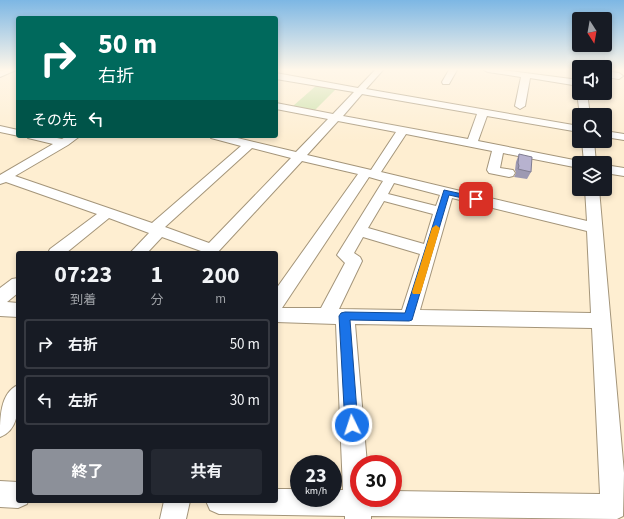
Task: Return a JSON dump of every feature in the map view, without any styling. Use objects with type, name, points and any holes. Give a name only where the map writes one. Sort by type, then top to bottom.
[{"type":"street","points":[[3,179],[157,230],[210,251],[336,117],[355,94]]},
{"type":"street","points":[[383,94],[572,128]]},
{"type":"street","points":[[520,106],[522,94]]},
{"type":"street","points":[[278,106],[572,163]]},
{"type":"street","points":[[472,143],[483,112]]},
{"type":"street","points":[[1,130],[16,133]]},
{"type":"street","points":[[278,300],[403,130]]},
{"type":"street","points":[[612,135],[624,137]]},
{"type":"street","points":[[41,138],[64,143]]},
{"type":"street","points":[[3,179],[72,138]]},
{"type":"street","points":[[224,138],[595,228]]},
{"type":"street","points":[[140,251],[157,230],[250,144]]},
{"type":"street","points":[[498,148],[493,170],[509,173]]},
{"type":"street","points":[[612,170],[624,172]]},
{"type":"street","points":[[358,511],[335,316],[354,261],[345,255],[391,178]]},
{"type":"street","points":[[409,317],[447,192]]},
{"type":"street","points":[[381,196],[441,212]]},
{"type":"street","points":[[269,503],[358,511],[428,512],[534,512],[614,507],[593,196]]},
{"type":"street","points":[[59,251],[107,213]]},
{"type":"street","points":[[360,230],[429,251]]},
{"type":"street","points":[[0,298],[16,286]]},
{"type":"street","points":[[0,310],[16,310]]},
{"type":"street","points":[[278,315],[601,321]]},
{"type":"street","points":[[0,426],[16,398]]},
{"type":"street","points":[[0,494],[16,495]]},
{"type":"street","points":[[173,519],[177,503]]},
{"type":"green space","points":[[306,94],[331,94],[315,110],[293,106]]},
{"type":"building","points":[[519,154],[532,157],[531,172],[518,169]]},
{"type":"slow traffic","points":[[417,292],[436,228]]},
{"type":"route","points":[[352,425],[345,316],[409,317],[447,192],[476,199]]}]
